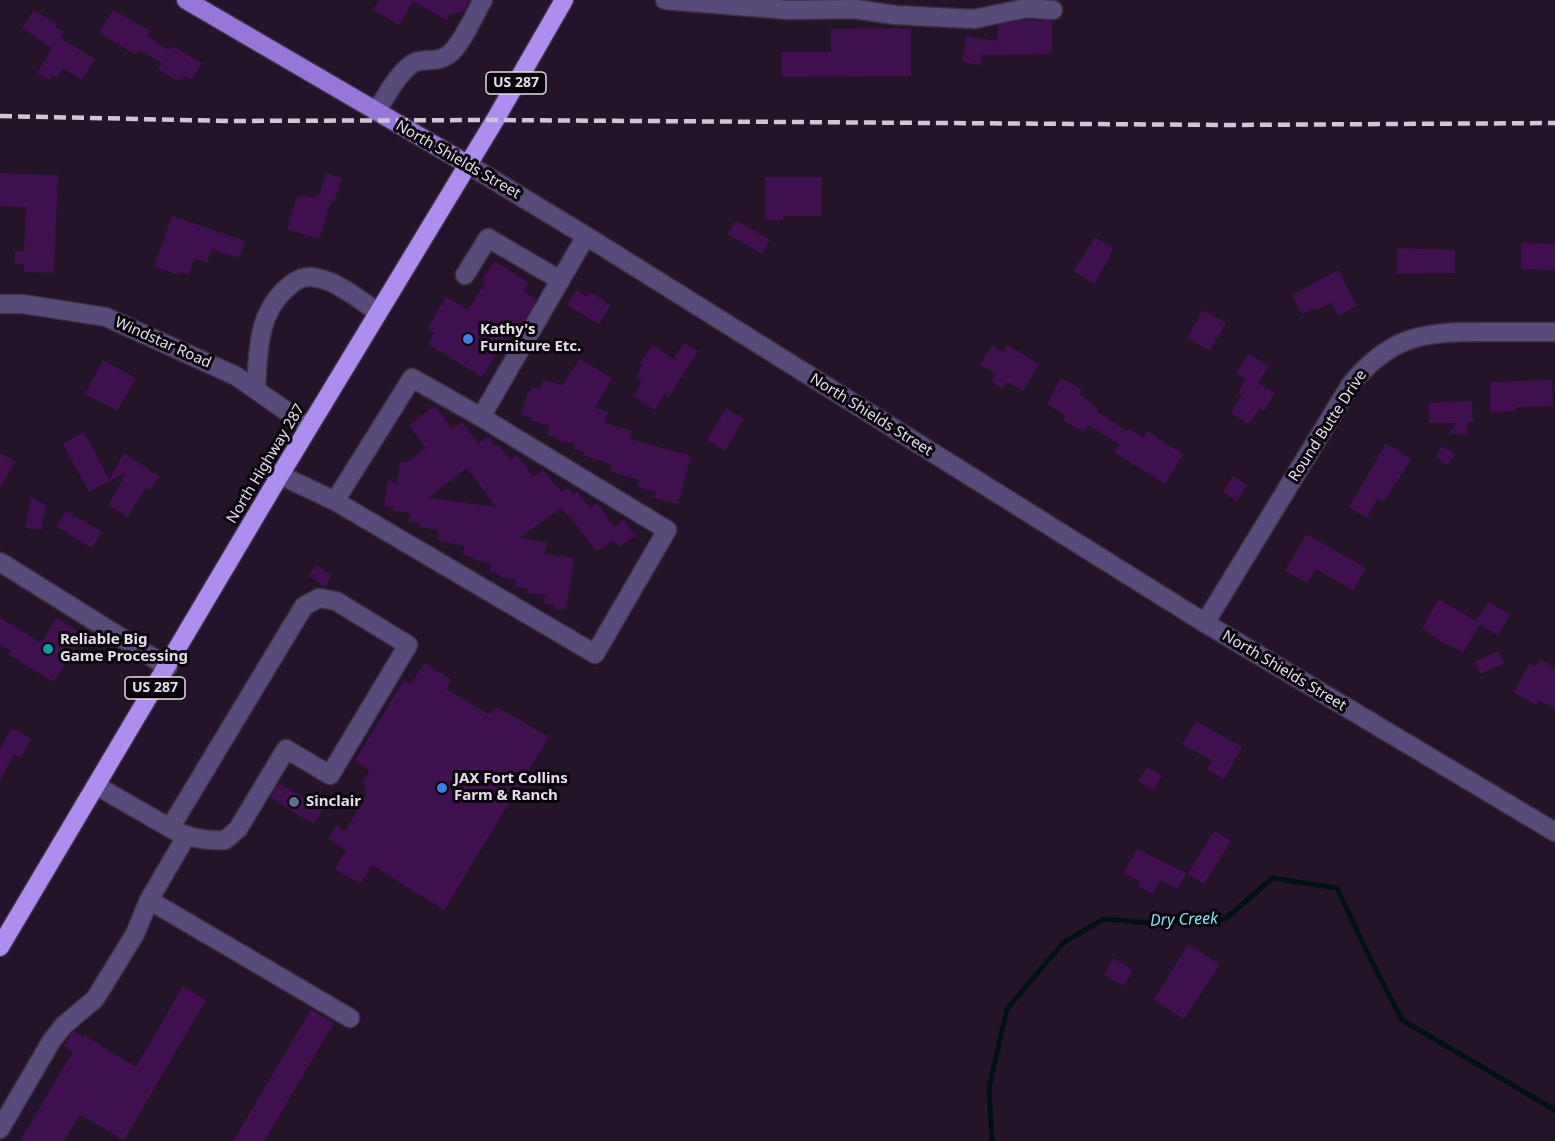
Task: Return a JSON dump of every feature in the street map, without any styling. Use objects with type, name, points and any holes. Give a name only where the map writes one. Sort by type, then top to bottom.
[{"type":"highway","name":"North Highway 287","points":[[0,947],[564,0]]},
{"type":"main road","name":"North Shields Street","points":[[186,0],[467,164]]},
{"type":"street","points":[[376,112],[410,64],[446,57],[454,49],[483,0]]},
{"type":"street","points":[[665,0],[789,10],[855,9],[895,15],[974,19],[1027,8],[1053,10]]},
{"type":"street","name":"North Shields Street","points":[[467,164],[1205,623],[1555,832]]},
{"type":"street","points":[[481,417],[586,236]]},
{"type":"street","points":[[465,275],[488,238],[560,280]]},
{"type":"street","points":[[256,390],[258,342],[264,318],[278,295],[293,282],[304,277],[333,283],[378,312]]},
{"type":"street","name":"Windstar Road","points":[[0,304],[23,304],[106,317],[236,376],[309,427]]},
{"type":"street","name":"Round Butte Drive","points":[[1205,623],[1351,384],[1366,366],[1386,351],[1426,334],[1555,332]]},
{"type":"street","points":[[280,475],[335,501],[595,654],[667,530],[481,417],[412,378],[335,501]]},
{"type":"street","points":[[0,562],[168,667]]},
{"type":"street","points":[[97,786],[170,828],[204,841],[225,840],[238,829],[286,749],[330,775],[408,645],[336,601],[319,598],[304,606],[170,828]]},
{"type":"street","points":[[0,1129],[52,1040],[64,1025],[95,999],[135,934],[149,900],[187,835]]},
{"type":"street","points":[[149,900],[350,1018]]},
{"type":"building","points":[[379,0],[470,0],[464,11],[449,15],[446,20],[413,1],[399,25],[373,10]]},
{"type":"building","points":[[34,10],[57,24],[55,27],[64,32],[60,38],[95,59],[82,80],[63,68],[57,78],[52,75],[49,80],[37,73],[52,48],[22,28]]},
{"type":"building","points":[[113,10],[150,31],[147,36],[169,50],[172,46],[202,63],[192,79],[185,76],[183,80],[180,78],[178,81],[158,69],[162,63],[139,50],[136,55],[99,33]]},
{"type":"building","points":[[1024,20],[1052,21],[1052,54],[982,55],[980,65],[962,62],[966,36],[998,41],[998,25]]},
{"type":"building","points":[[911,28],[911,76],[782,77],[782,52],[831,52],[831,29]]},
{"type":"building","points":[[0,173],[58,175],[54,273],[24,272],[24,264],[15,264],[15,251],[24,251],[26,207],[0,206]]},
{"type":"building","points":[[326,173],[342,178],[334,202],[331,201],[319,239],[287,229],[297,196],[314,198],[316,194],[319,195]]},
{"type":"building","points":[[765,177],[822,177],[822,216],[783,216],[783,220],[765,220]]},
{"type":"building","points":[[172,216],[245,241],[239,258],[212,249],[207,263],[194,258],[189,275],[180,272],[179,275],[154,267]]},
{"type":"building","points":[[736,220],[770,240],[762,254],[727,234]]},
{"type":"building","points":[[1095,237],[1113,248],[1094,284],[1073,271]]},
{"type":"building","points":[[1521,243],[1555,244],[1555,270],[1521,269]]},
{"type":"building","points":[[1397,248],[1455,250],[1455,273],[1397,274]]},
{"type":"building","points":[[494,261],[528,282],[523,291],[536,300],[518,331],[512,328],[482,377],[428,344],[434,333],[427,329],[446,297],[468,310],[485,283],[482,281]]},
{"type":"building","points":[[1338,270],[1357,306],[1338,316],[1331,303],[1302,314],[1292,295]]},
{"type":"building","points":[[576,290],[587,297],[590,292],[611,305],[599,324],[567,305]]},
{"type":"building","points":[[1203,310],[1226,323],[1210,351],[1187,338]]},
{"type":"building","points":[[684,343],[698,351],[669,397],[664,394],[655,410],[633,396],[642,382],[635,377],[643,365],[640,363],[652,345],[674,359]]},
{"type":"building","points":[[992,345],[1003,352],[1007,345],[1039,364],[1023,391],[1007,382],[1003,389],[992,382],[996,374],[980,365]]},
{"type":"building","points":[[1248,354],[1269,366],[1258,383],[1275,393],[1264,411],[1259,409],[1249,424],[1231,413],[1242,395],[1238,393],[1246,379],[1236,374]]},
{"type":"building","points":[[579,359],[612,378],[595,408],[608,412],[605,423],[632,431],[630,439],[691,456],[678,504],[654,498],[656,492],[637,487],[639,480],[610,471],[612,465],[583,455],[584,452],[573,449],[575,444],[547,435],[549,425],[532,421],[532,418],[521,415],[528,392],[530,393],[532,387],[541,389],[543,380],[563,385]]},
{"type":"building","points":[[103,360],[136,378],[117,411],[85,394]]},
{"type":"building","points":[[1061,378],[1082,390],[1079,394],[1098,408],[1096,411],[1127,431],[1129,428],[1143,438],[1147,431],[1183,454],[1165,484],[1114,452],[1119,444],[1088,425],[1084,432],[1063,420],[1065,415],[1047,404]]},
{"type":"building","points":[[1552,380],[1553,406],[1516,407],[1516,411],[1490,412],[1490,382]]},
{"type":"building","points":[[1472,401],[1473,422],[1467,422],[1467,435],[1449,434],[1456,423],[1429,423],[1429,403]]},
{"type":"building","points":[[435,406],[452,429],[462,422],[478,444],[488,436],[510,460],[517,455],[533,477],[543,470],[562,492],[568,488],[573,494],[577,491],[590,508],[597,503],[614,527],[624,520],[635,536],[619,547],[613,540],[597,552],[561,508],[520,538],[547,542],[545,554],[574,558],[566,610],[554,609],[554,605],[544,604],[545,595],[527,593],[528,588],[515,587],[516,579],[500,577],[500,573],[490,572],[491,563],[473,560],[474,557],[463,555],[464,546],[437,540],[438,530],[419,527],[420,523],[409,522],[410,513],[393,511],[394,507],[384,506],[388,480],[397,484],[400,461],[407,462],[426,448],[409,425]],"holes":[[[467,468],[496,507],[428,498]]]},
{"type":"building","points":[[726,408],[744,419],[725,451],[707,440]]},
{"type":"building","points":[[84,432],[109,479],[124,453],[159,476],[150,491],[145,488],[128,517],[108,505],[127,472],[89,492],[63,444]]},
{"type":"building","points":[[1386,443],[1411,459],[1384,502],[1378,498],[1367,518],[1349,507]]},
{"type":"building","points":[[1442,446],[1455,454],[1448,465],[1435,457]]},
{"type":"building","points":[[0,453],[15,461],[0,488]]},
{"type":"building","points":[[1233,476],[1247,485],[1237,501],[1223,492]]},
{"type":"building","points":[[31,497],[46,506],[41,530],[25,528]]},
{"type":"building","points":[[66,511],[102,532],[92,548],[57,527]]},
{"type":"building","points":[[1306,534],[1366,568],[1353,590],[1316,569],[1308,583],[1285,571]]},
{"type":"building","points":[[316,565],[332,575],[325,587],[309,576]]},
{"type":"building","points":[[1439,599],[1476,621],[1488,602],[1510,615],[1498,635],[1480,624],[1463,653],[1446,643],[1445,645],[1422,628]]},
{"type":"building","name":"Reliable Big Game Processing","points":[[0,618],[41,643],[56,618],[83,634],[54,682],[9,655],[11,651],[0,645]]},
{"type":"building","points":[[1499,651],[1504,664],[1480,674],[1474,662]]},
{"type":"building","points":[[1540,659],[1555,668],[1555,710],[1539,700],[1536,705],[1513,692],[1530,663],[1535,667]]},
{"type":"building","name":"JAX Fort Collins Farm & Ranch","points":[[424,663],[452,680],[446,689],[488,714],[497,707],[549,737],[444,910],[372,865],[360,884],[335,869],[346,850],[328,839],[336,825],[345,831],[367,795],[363,781],[370,770],[355,761],[404,680],[411,684]]},
{"type":"building","points":[[1196,721],[1242,747],[1224,779],[1207,769],[1212,761],[1182,744]]},
{"type":"building","points":[[12,728],[31,739],[21,758],[14,754],[0,781],[0,749]]},
{"type":"building","points":[[1147,767],[1162,776],[1153,790],[1138,781]]},
{"type":"building","name":"Sinclair","points":[[279,783],[323,809],[314,824],[270,798]]},
{"type":"building","points":[[1214,831],[1231,841],[1204,884],[1188,874]]},
{"type":"building","points":[[1137,849],[1186,873],[1178,889],[1160,880],[1153,894],[1138,886],[1141,882],[1124,873]]},
{"type":"building","points":[[1188,944],[1220,964],[1184,1019],[1154,1000]]},
{"type":"building","points":[[1113,958],[1133,970],[1124,986],[1104,975]]},
{"type":"building","points":[[183,986],[206,1000],[124,1140],[80,1115],[64,1141],[20,1141],[73,1052],[64,1047],[74,1031],[136,1067]]},
{"type":"building","points":[[311,1010],[334,1023],[264,1141],[233,1141]]},
{"type":"waterway","name":"Dry Creek","points":[[992,1141],[989,1088],[1007,1009],[1064,942],[1104,919],[1152,923],[1225,919],[1273,878],[1337,888],[1402,1020],[1555,1110]]},
{"type":"railway","points":[[0,116],[229,121],[495,120],[1230,125],[1555,123]]},
{"type":"place","name":"Kathy's Furniture Etc.","points":[[468,339]]},
{"type":"place","name":"Reliable Big Game Processing","points":[[48,649]]},
{"type":"place","name":"JAX Fort Collins Farm & Ranch","points":[[442,788]]},
{"type":"place","name":"Sinclair","points":[[294,802]]}]
